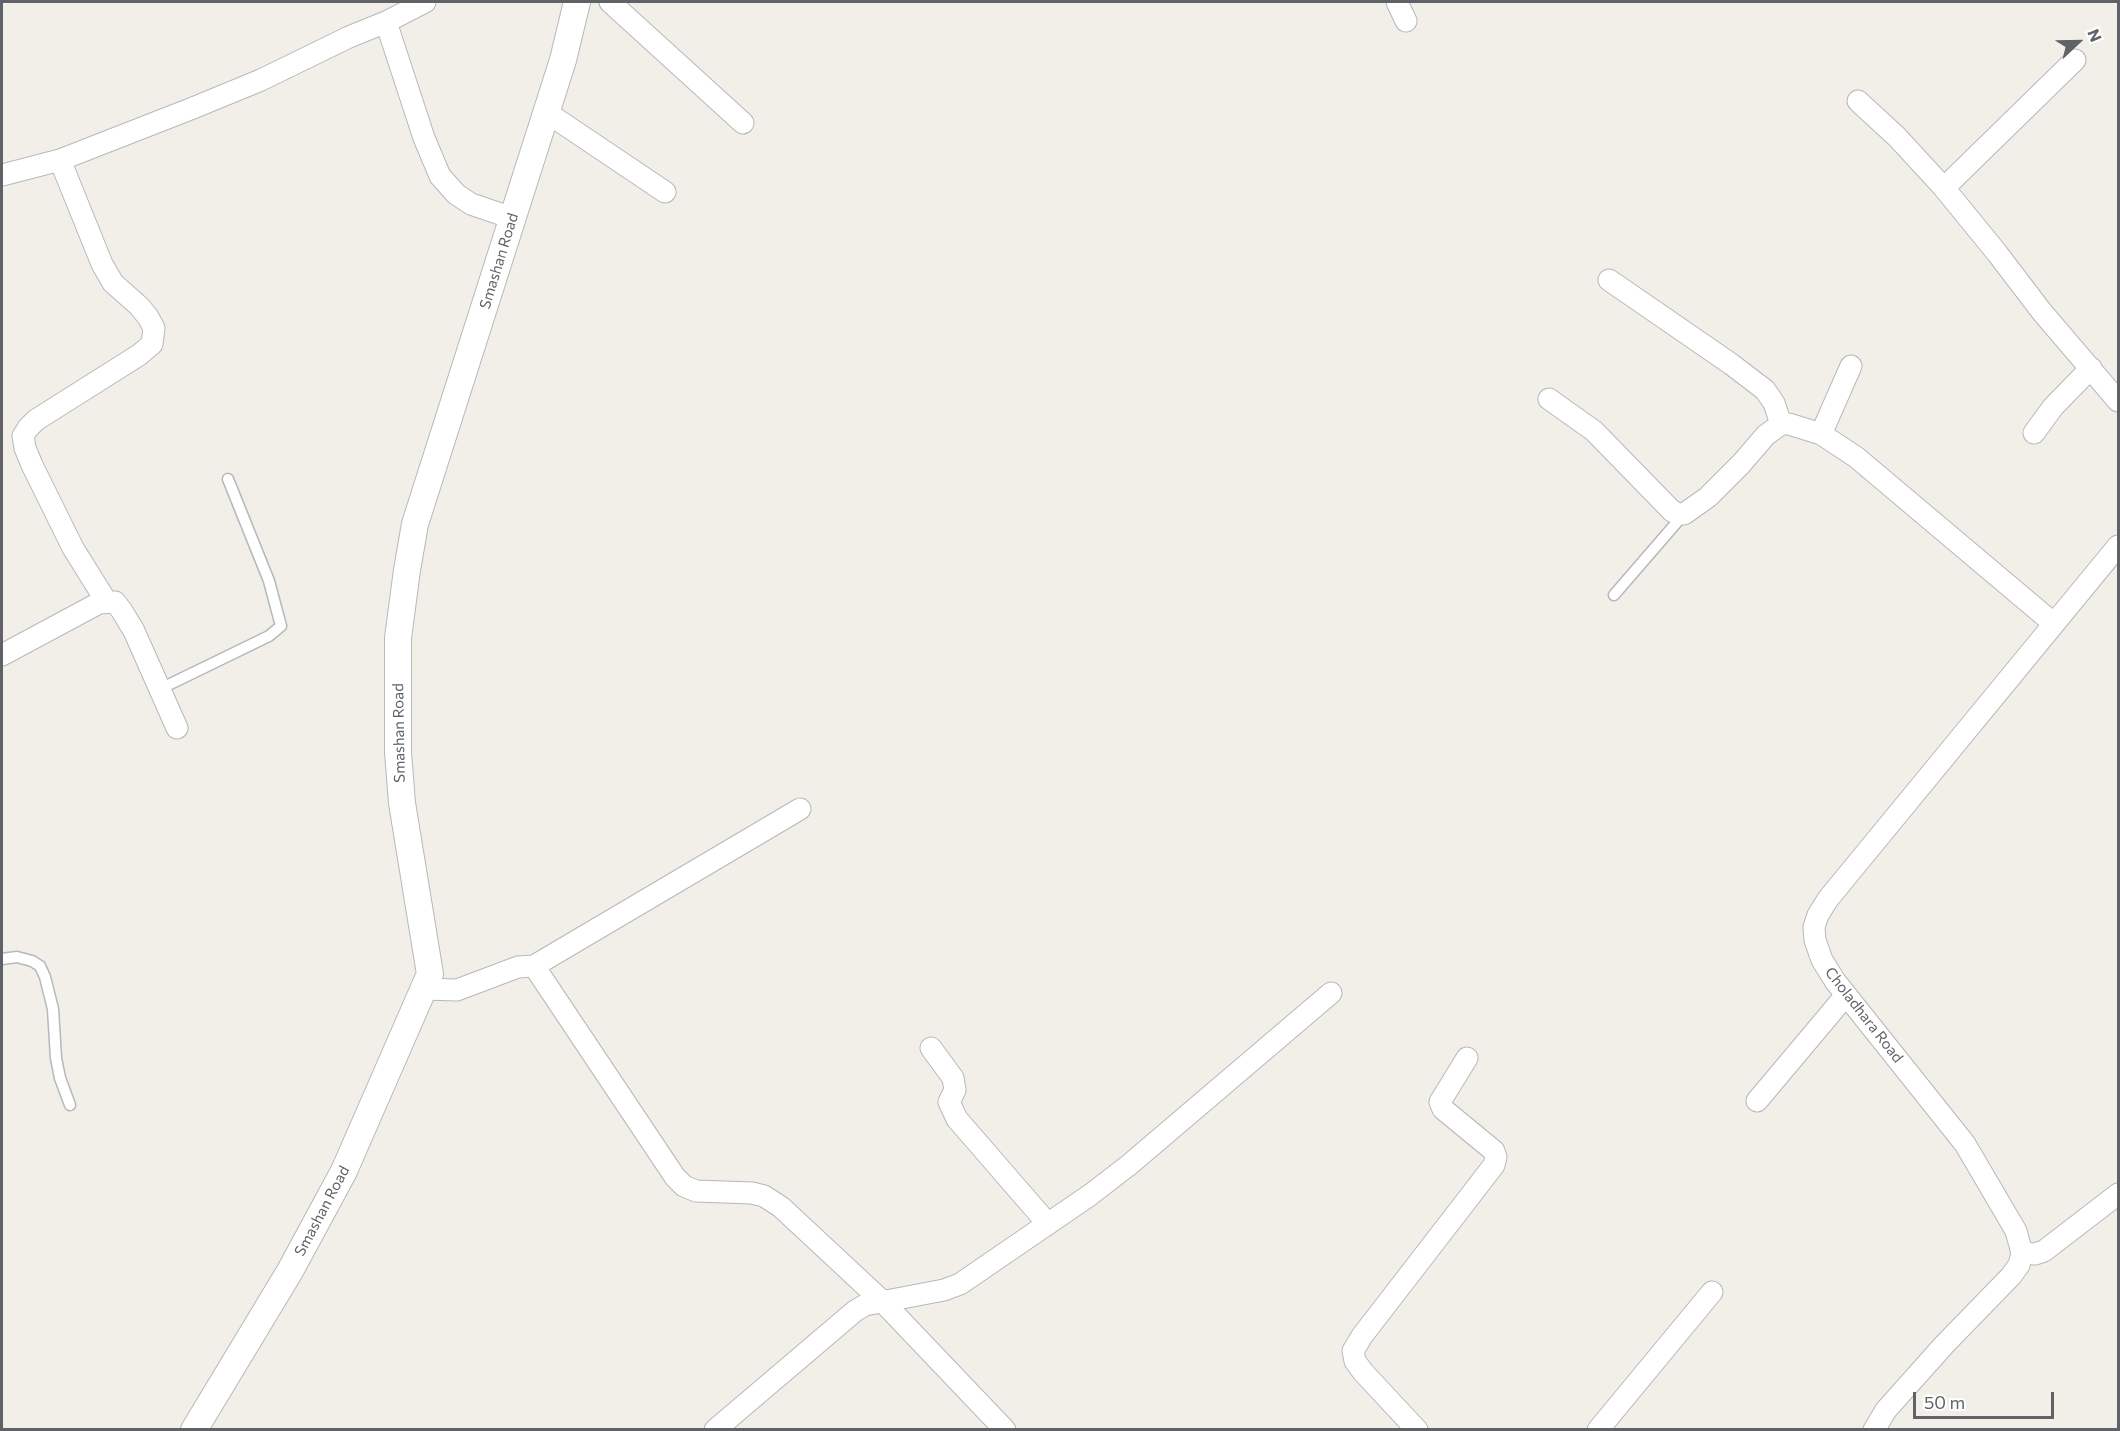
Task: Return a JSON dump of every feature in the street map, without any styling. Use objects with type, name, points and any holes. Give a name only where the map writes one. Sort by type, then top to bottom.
[{"type":"street","points":[[2,175],[60,160],[261,80],[425,2]]},
{"type":"street","name":"Smashan Road","points":[[194,1430],[290,1271],[344,1171],[430,974],[402,803],[398,752],[398,638],[407,570],[416,524],[563,60],[578,2]]},
{"type":"street","points":[[610,2],[743,123]]},
{"type":"street","points":[[1397,2],[1406,21]]},
{"type":"street","points":[[386,22],[424,138],[441,176],[456,194],[471,204],[512,218]]},
{"type":"street","points":[[1944,188],[2075,60]]},
{"type":"street","points":[[1858,101],[1897,137],[1944,188],[2042,312],[2118,401]]},
{"type":"street","points":[[546,112],[665,192]]},
{"type":"street","points":[[60,160],[102,264],[113,284],[139,306],[154,328],[152,344],[139,355],[36,420],[23,436],[32,465],[73,548],[106,601]]},
{"type":"street","points":[[1609,280],[1765,390],[1774,403],[1781,424]]},
{"type":"street","points":[[1821,434],[1851,366]]},
{"type":"street","points":[[2034,433],[2053,407],[2091,368]]},
{"type":"street","points":[[1549,399],[1594,431],[1672,511],[1684,514],[1708,497],[1766,435],[1781,424],[1789,424],[1821,434],[1856,457],[2053,623]]},
{"type":"street","name":"Choladhara Road","points":[[2022,1253],[2016,1231],[1965,1144],[1846,995],[1822,960],[1815,940],[1814,927],[1828,899],[2118,546]]},
{"type":"street","points":[[2,655],[99,603],[115,602],[134,631],[177,728]]},
{"type":"street","points":[[423,989],[457,990],[518,967],[534,966],[800,809]]},
{"type":"street","points":[[534,966],[675,1177],[684,1186],[696,1191],[752,1193],[764,1196],[781,1207],[884,1302],[1005,1430]]},
{"type":"street","points":[[715,1430],[855,1311],[865,1305],[944,1290],[960,1284],[1048,1224],[1129,1166],[1331,993]]},
{"type":"street","points":[[1757,1101],[1846,995]]},
{"type":"street","points":[[931,1048],[953,1078],[955,1090],[949,1102],[957,1119],[1048,1224]]},
{"type":"street","points":[[1417,1430],[1363,1372],[1355,1361],[1353,1351],[1362,1336],[1494,1165],[1496,1157],[1494,1151],[1443,1109],[1440,1102],[1467,1058]]},
{"type":"street","points":[[1874,1430],[1886,1410],[1944,1345],[2011,1276],[2019,1264],[2022,1253],[2035,1254],[2044,1251],[2118,1194]]},
{"type":"street","points":[[1598,1430],[1712,1292]]},
{"type":"lane","points":[[160,688],[269,636],[281,626],[269,581],[228,479]]},
{"type":"lane","points":[[1614,595],[1684,514]]},
{"type":"lane","points":[[2,959],[17,957],[40,966],[53,1009],[56,1058],[60,1078],[70,1105]]}]
